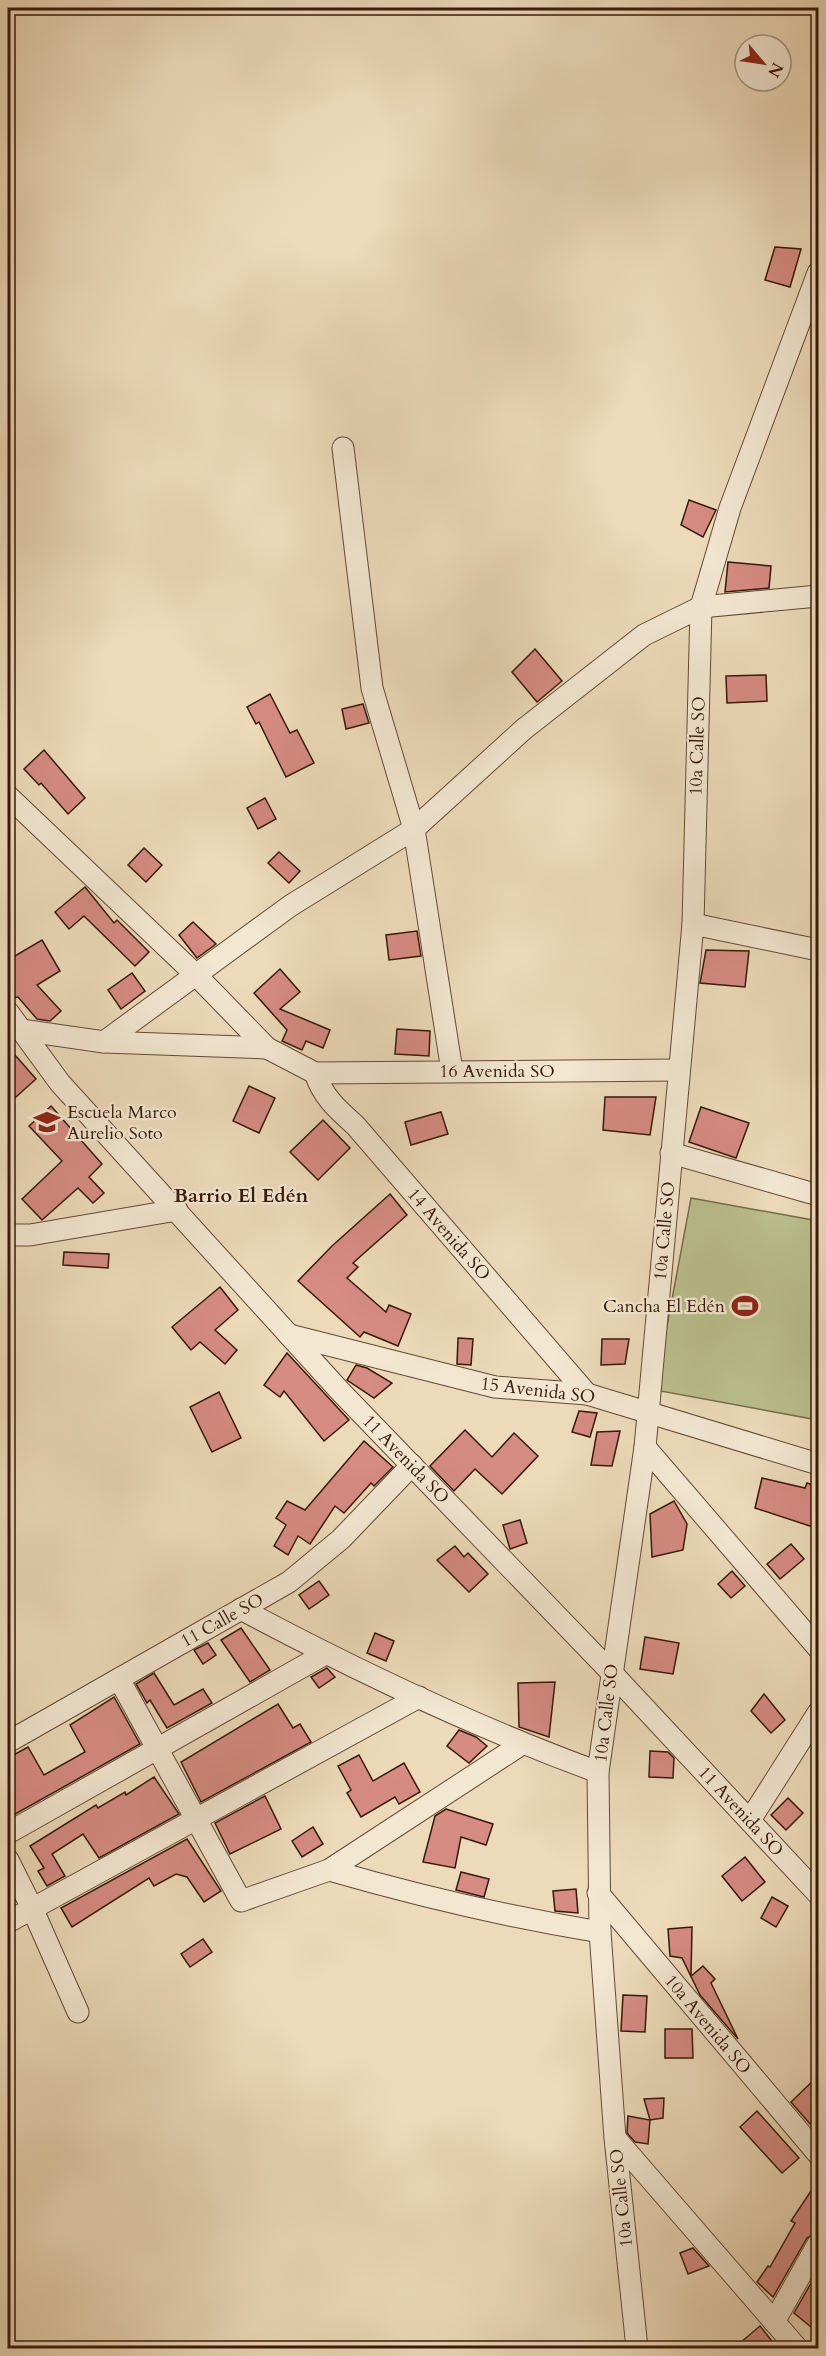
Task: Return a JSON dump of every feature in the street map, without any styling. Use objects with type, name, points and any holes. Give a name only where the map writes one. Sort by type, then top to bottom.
[{"type":"street","name":"10a Calle SO","points":[[637,2349],[615,2138],[600,1932],[598,1772],[645,1447],[693,924],[701,607],[730,508],[819,273]]},
{"type":"street","points":[[343,448],[372,688],[414,829],[452,1071]]},
{"type":"street","points":[[104,1042],[290,906],[414,829],[524,729],[644,634],[701,607],[819,596]]},
{"type":"street","points":[[8,796],[196,975],[267,1048],[315,1073]]},
{"type":"street","points":[[693,924],[819,950]]},
{"type":"street","name":"11 Avenida SO","points":[[8,1011],[15,1030],[60,1083],[290,1335],[819,1894]]},
{"type":"street","points":[[15,1030],[104,1042],[267,1048]]},
{"type":"street","name":"16 Avenida SO","points":[[315,1073],[680,1070]]},
{"type":"street","name":"14 Avenida SO","points":[[315,1073],[321,1089],[332,1106],[356,1125],[587,1394]]},
{"type":"street","points":[[671,1154],[819,1195]]},
{"type":"street","points":[[8,1235],[30,1235],[177,1210]]},
{"type":"street","name":"15 Avenida SO","points":[[290,1335],[495,1387],[587,1394],[819,1464]]},
{"type":"street","points":[[645,1447],[819,1648]]},
{"type":"street","name":"11 Calle SO","points":[[8,1742],[289,1582],[341,1539],[412,1465]]},
{"type":"street","points":[[241,1609],[325,1654],[419,1697],[522,1744],[598,1772]]},
{"type":"street","points":[[8,1833],[325,1654]]},
{"type":"street","points":[[119,1679],[241,1901],[329,1870],[522,1744]]},
{"type":"street","points":[[8,1922],[419,1697]]},
{"type":"street","points":[[750,1820],[819,1713]]},
{"type":"street","points":[[8,1860],[78,2012]]},
{"type":"street","points":[[329,1870],[429,1899],[509,1917],[600,1932]]},
{"type":"street","name":"10a Avenida SO","points":[[598,1893],[819,2154]]},
{"type":"street","points":[[615,2138],[797,2349]]},
{"type":"street","points":[[774,2322],[819,2244]]},
{"type":"green space","name":"Cancha El Edén","points":[[691,1198],[818,1221],[818,1420],[655,1390]]},
{"type":"building","points":[[775,247],[801,249],[790,287],[765,280]]},
{"type":"building","points":[[689,500],[716,510],[703,537],[681,525]]},
{"type":"building","points":[[728,562],[771,566],[769,588],[725,592]]},
{"type":"building","points":[[535,649],[562,681],[537,702],[512,672]]},
{"type":"building","points":[[766,675],[767,701],[727,703],[726,676]]},
{"type":"building","points":[[270,694],[290,733],[297,730],[314,763],[286,777],[259,722],[256,724],[247,707]]},
{"type":"building","points":[[363,704],[369,723],[346,729],[342,709]]},
{"type":"building","points":[[44,750],[85,798],[68,814],[41,783],[39,785],[24,769]]},
{"type":"building","points":[[265,798],[276,819],[258,829],[247,808]]},
{"type":"building","points":[[144,848],[162,865],[146,882],[128,865]]},
{"type":"building","points":[[279,852],[300,871],[289,883],[268,863]]},
{"type":"building","points":[[85,887],[114,923],[117,920],[149,952],[135,966],[84,916],[69,929],[55,912]]},
{"type":"building","points":[[193,922],[216,944],[197,958],[179,935]]},
{"type":"building","points":[[417,931],[421,956],[389,960],[386,935]]},
{"type":"building","points":[[42,940],[60,971],[37,985],[61,1011],[50,1021],[37,1019],[18,997],[8,999],[8,960]]},
{"type":"building","points":[[706,950],[749,951],[745,987],[700,983]]},
{"type":"building","points":[[280,969],[300,992],[280,1009],[330,1030],[323,1048],[306,1041],[302,1050],[282,1041],[287,1030],[254,993]]},
{"type":"building","points":[[132,973],[145,991],[121,1009],[108,990]]},
{"type":"building","points":[[397,1029],[430,1031],[429,1056],[395,1054]]},
{"type":"building","points":[[15,1055],[36,1079],[8,1104],[8,1062]]},
{"type":"building","points":[[249,1086],[275,1098],[259,1133],[233,1121]]},
{"type":"building","points":[[605,1097],[656,1097],[650,1135],[603,1130]]},
{"type":"building","points":[[51,1106],[102,1164],[89,1177],[104,1193],[93,1203],[78,1188],[42,1220],[22,1199],[62,1161],[29,1126]]},
{"type":"building","points":[[701,1107],[749,1123],[736,1158],[689,1142]]},
{"type":"building","points":[[441,1112],[448,1134],[411,1145],[405,1122]]},
{"type":"building","points":[[323,1120],[350,1148],[318,1180],[290,1152]]},
{"type":"building","points":[[390,1194],[407,1215],[353,1263],[358,1267],[347,1278],[386,1312],[389,1305],[411,1314],[398,1346],[364,1332],[360,1337],[298,1281],[332,1246]]},
{"type":"building","points":[[64,1252],[109,1254],[108,1268],[63,1265]]},
{"type":"building","points":[[220,1287],[238,1310],[215,1330],[237,1350],[225,1364],[200,1342],[191,1350],[172,1327]]},
{"type":"building","points":[[458,1338],[473,1339],[471,1365],[457,1364]]},
{"type":"building","points":[[602,1339],[629,1339],[625,1364],[601,1365]]},
{"type":"building","points":[[287,1353],[349,1420],[324,1441],[284,1391],[280,1397],[264,1385]]},
{"type":"building","points":[[356,1365],[367,1368],[392,1383],[374,1398],[347,1380]]},
{"type":"building","points":[[219,1392],[241,1438],[212,1452],[190,1407]]},
{"type":"building","points":[[579,1411],[597,1413],[590,1437],[572,1432]]},
{"type":"building","points":[[465,1430],[492,1457],[514,1433],[538,1456],[502,1494],[475,1469],[454,1491],[430,1466]]},
{"type":"building","points":[[620,1431],[612,1466],[591,1465],[597,1432]]},
{"type":"building","points":[[364,1441],[393,1467],[374,1486],[371,1483],[344,1513],[335,1506],[310,1544],[298,1536],[288,1555],[274,1546],[286,1525],[276,1518],[287,1501],[305,1510]]},
{"type":"building","points":[[762,1478],[805,1488],[807,1483],[819,1487],[819,1515],[813,1527],[755,1508]]},
{"type":"building","points":[[674,1501],[687,1524],[683,1550],[652,1557],[650,1514]]},
{"type":"building","points":[[520,1520],[527,1543],[510,1549],[503,1525]]},
{"type":"building","points":[[791,1544],[804,1559],[780,1579],[767,1564]]},
{"type":"building","points":[[455,1546],[464,1557],[468,1553],[488,1574],[469,1592],[437,1560]]},
{"type":"building","points":[[732,1571],[745,1586],[731,1598],[718,1584]]},
{"type":"building","points":[[319,1581],[329,1595],[309,1609],[299,1595]]},
{"type":"building","points":[[241,1628],[270,1670],[250,1682],[221,1640]]},
{"type":"building","points":[[375,1633],[394,1641],[386,1661],[367,1653]]},
{"type":"building","points":[[645,1637],[679,1643],[673,1674],[640,1669]]},
{"type":"building","points":[[208,1643],[216,1655],[203,1664],[194,1650]]},
{"type":"building","points":[[327,1668],[335,1677],[319,1688],[311,1677]]},
{"type":"building","points":[[154,1673],[174,1705],[203,1689],[212,1703],[167,1728],[150,1700],[147,1703],[136,1684]]},
{"type":"building","points":[[555,1682],[549,1737],[519,1727],[518,1683]]},
{"type":"building","points":[[764,1694],[785,1720],[771,1733],[751,1711]]},
{"type":"building","points":[[114,1697],[140,1744],[10,1817],[8,1813],[8,1758],[28,1747],[44,1775],[85,1752],[70,1725]]},
{"type":"building","points":[[278,1704],[293,1728],[300,1724],[311,1742],[201,1802],[181,1762]]},
{"type":"building","points":[[459,1730],[476,1737],[487,1746],[469,1763],[447,1746]]},
{"type":"building","points":[[650,1751],[668,1752],[674,1758],[673,1778],[649,1777]]},
{"type":"building","points":[[359,1755],[373,1781],[404,1763],[420,1792],[399,1804],[395,1797],[361,1817],[347,1793],[351,1790],[338,1766]]},
{"type":"building","points":[[154,1777],[179,1814],[99,1858],[83,1834],[52,1854],[65,1876],[47,1886],[38,1871],[44,1868],[30,1846],[96,1805],[98,1808],[125,1792],[126,1795]]},
{"type":"building","points":[[265,1796],[281,1829],[230,1854],[215,1823]]},
{"type":"building","points":[[788,1798],[803,1813],[786,1830],[771,1815]]},
{"type":"building","points":[[446,1809],[493,1824],[486,1845],[461,1837],[455,1868],[423,1862],[435,1816]]},
{"type":"building","points":[[313,1827],[323,1844],[302,1857],[292,1841]]},
{"type":"building","points":[[187,1839],[221,1891],[204,1902],[187,1877],[176,1874],[154,1886],[149,1878],[72,1927],[61,1908]]},
{"type":"building","points":[[745,1857],[765,1882],[742,1901],[722,1876]]},
{"type":"building","points":[[461,1872],[489,1879],[484,1897],[456,1890]]},
{"type":"building","points":[[576,1889],[578,1913],[555,1911],[553,1891]]},
{"type":"building","points":[[772,1897],[788,1906],[776,1927],[761,1918]]},
{"type":"building","points":[[692,1927],[691,1976],[703,1966],[715,1979],[711,1983],[738,2039],[700,1995],[682,1958],[670,1956],[668,1929]]},
{"type":"building","points":[[203,1939],[212,1952],[190,1967],[181,1954]]},
{"type":"building","points":[[623,1995],[647,1996],[645,2032],[621,2031]]},
{"type":"building","points":[[665,2029],[692,2029],[693,2058],[665,2058]]},
{"type":"building","points":[[819,2075],[819,2115],[810,2124],[791,2102]]},
{"type":"building","points":[[664,2098],[663,2118],[650,2120],[644,2099]]},
{"type":"building","points":[[757,2111],[799,2158],[782,2173],[740,2127]]},
{"type":"building","points":[[628,2116],[650,2120],[648,2144],[635,2142],[627,2133]]},
{"type":"building","points":[[819,2179],[819,2231],[807,2238],[773,2297],[757,2282],[768,2266],[770,2267],[795,2223],[791,2221]]},
{"type":"building","points":[[693,2248],[709,2266],[688,2274],[680,2253]]},
{"type":"building","points":[[819,2269],[819,2319],[811,2327],[794,2313]]},
{"type":"building","points":[[760,2326],[778,2349],[733,2349]]},
{"type":"place","name":"Escuela Marco Aurelio Soto","points":[[47,1122]]},
{"type":"place","name":"Cancha El Edén","points":[[745,1306]]},
{"type":"district","name":"Barrio El Edén","points":[[241,1195]]}]
